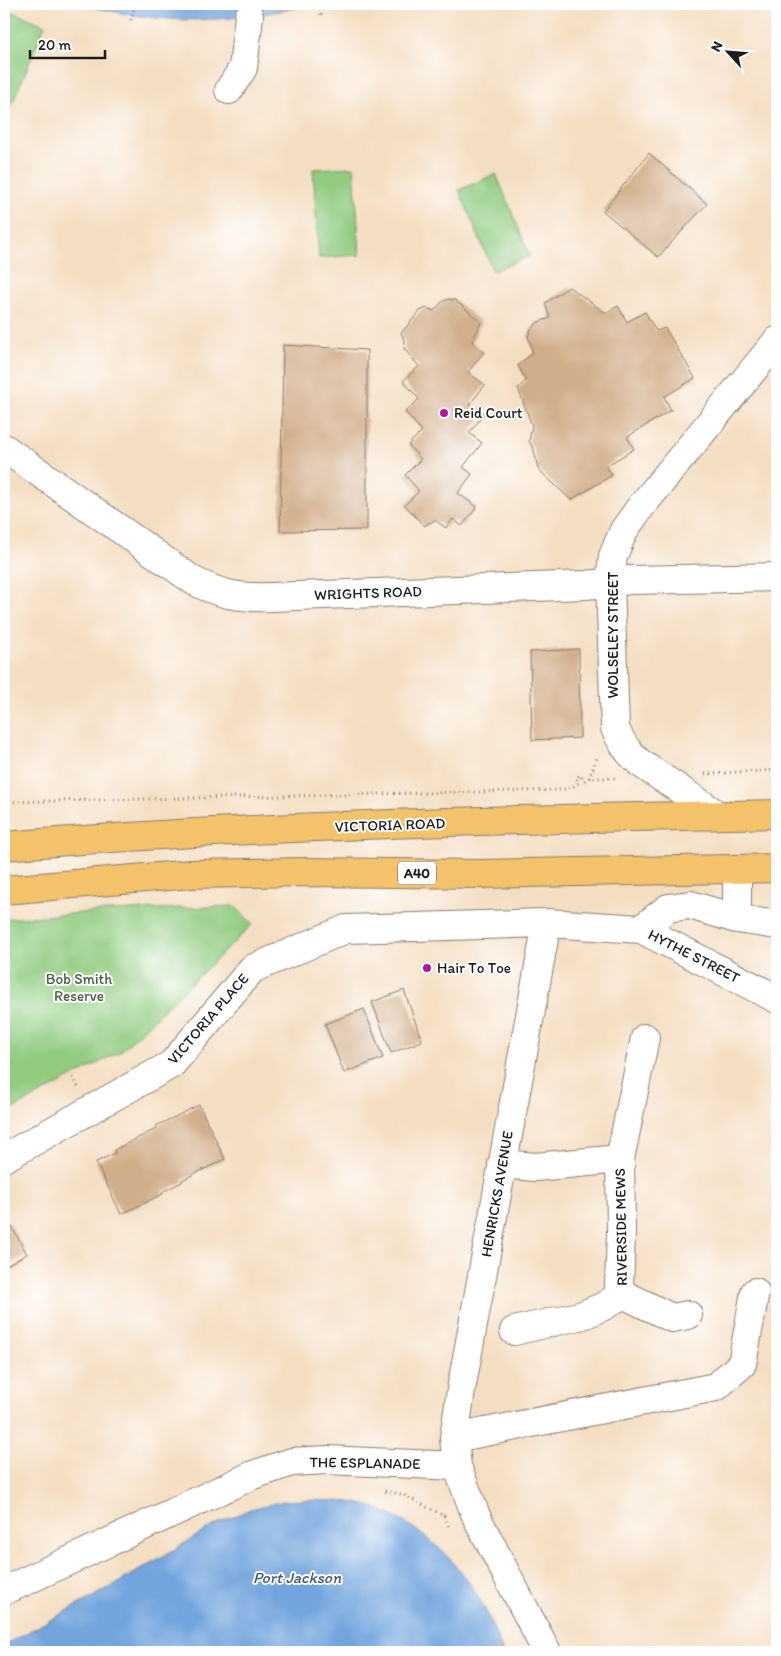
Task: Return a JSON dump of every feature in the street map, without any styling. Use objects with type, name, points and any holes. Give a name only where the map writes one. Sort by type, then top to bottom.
[{"type":"highway","name":"VICTORIA ROAD","points":[[4,846],[182,833],[777,814]]},
{"type":"highway","name":"A40","points":[[4,890],[192,874],[306,872],[481,874],[777,868]]},
{"type":"street","points":[[229,90],[243,68],[249,16]]},
{"type":"street","name":"WOLSELEY STREET","points":[[718,815],[650,772],[629,754],[621,743],[615,728],[613,714],[610,582],[613,556],[624,530],[777,341]]},
{"type":"street","name":"WRIGHTS ROAD","points":[[4,448],[194,582],[219,593],[234,596],[270,597],[586,585],[630,580],[777,577]]},
{"type":"street","points":[[737,869],[737,919]]},
{"type":"street","points":[[641,929],[668,908],[690,905],[737,919],[777,925]]},
{"type":"street","name":"HYTHE STREET","points":[[547,923],[641,929],[777,1000]]},
{"type":"street","name":"VICTORIA PLACE","points":[[4,1158],[172,1064],[252,968],[346,929],[547,923]]},
{"type":"street","name":"HENRICKS AVENUE","points":[[457,1466],[454,1438],[547,923]]},
{"type":"street","name":"RIVERSIDE MEWS","points":[[645,1038],[620,1159],[621,1232],[619,1286],[623,1294],[672,1318],[688,1315]]},
{"type":"street","name":"RIVERSIDE MEWS","points":[[502,1164],[535,1167],[620,1159]]},
{"type":"street","points":[[454,1438],[716,1387],[742,1364],[755,1292]]},
{"type":"street","name":"RIVERSIDE MEWS","points":[[514,1331],[583,1315],[602,1307],[623,1294]]},
{"type":"street","name":"THE ESPLANADE","points":[[4,1592],[253,1476],[292,1462],[327,1460],[457,1466]]},
{"type":"street","points":[[457,1466],[476,1516],[547,1652]]},
{"type":"path","points":[[131,20],[135,4]]},
{"type":"path","points":[[319,4],[321,15]]},
{"type":"path","points":[[4,802],[561,790],[572,788],[579,783],[576,778],[580,775],[584,781],[589,778],[597,759]]},
{"type":"path","points":[[376,1488],[404,1495],[444,1516],[446,1508]]},
{"type":"green space","points":[[8,10],[45,25],[11,107],[4,104],[4,20]]},
{"type":"green space","points":[[354,167],[360,255],[319,258],[313,169]]},
{"type":"green space","points":[[496,174],[530,256],[493,271],[459,190]]},
{"type":"green space","name":"Bob Smith Reserve","points":[[234,906],[253,924],[121,1051],[11,1110],[4,1070],[4,919],[107,911]]},
{"type":"water","points":[[82,4],[314,4],[254,15],[198,20],[142,16]]},
{"type":"water","name":"Port Jackson","points":[[285,1501],[343,1501],[365,1505],[381,1510],[426,1537],[451,1561],[472,1587],[486,1611],[503,1652],[4,1652],[4,1645],[113,1586],[215,1525],[250,1509]]},
{"type":"building","points":[[649,153],[707,204],[658,257],[603,211]]},
{"type":"building","points":[[569,287],[606,313],[618,306],[627,322],[645,312],[656,331],[665,328],[695,378],[664,397],[671,410],[627,437],[634,449],[606,466],[612,475],[571,500],[538,469],[534,450],[529,441],[532,426],[518,388],[526,381],[518,365],[533,353],[528,336],[531,329],[538,322],[550,318],[545,303]]},
{"type":"building","name":"Reid Court","points":[[448,299],[455,300],[481,322],[472,342],[484,352],[468,372],[485,385],[470,404],[484,414],[469,433],[482,443],[463,467],[472,474],[458,493],[477,507],[462,526],[453,519],[446,528],[435,520],[424,526],[405,505],[419,491],[405,475],[421,459],[408,445],[422,431],[405,412],[419,399],[403,381],[419,366],[404,349],[405,342],[401,333],[420,311],[427,308],[434,311],[442,302]]},
{"type":"building","points":[[283,345],[367,350],[367,530],[280,531]]},
{"type":"building","points":[[579,649],[580,738],[532,740],[530,652]]},
{"type":"building","points":[[404,990],[422,1041],[391,1053],[372,1002]]},
{"type":"building","points":[[364,1009],[383,1058],[344,1073],[325,1024]]},
{"type":"building","points":[[199,1105],[225,1159],[182,1180],[182,1182],[162,1192],[163,1194],[121,1214],[96,1162],[115,1153],[114,1150],[156,1129],[156,1126]]},
{"type":"building","points":[[9,1222],[27,1254],[4,1267],[4,1224]]},
{"type":"place","name":"Reid Court","points":[[444,413]]},
{"type":"place","name":"Hair To Toe","points":[[427,968]]}]
